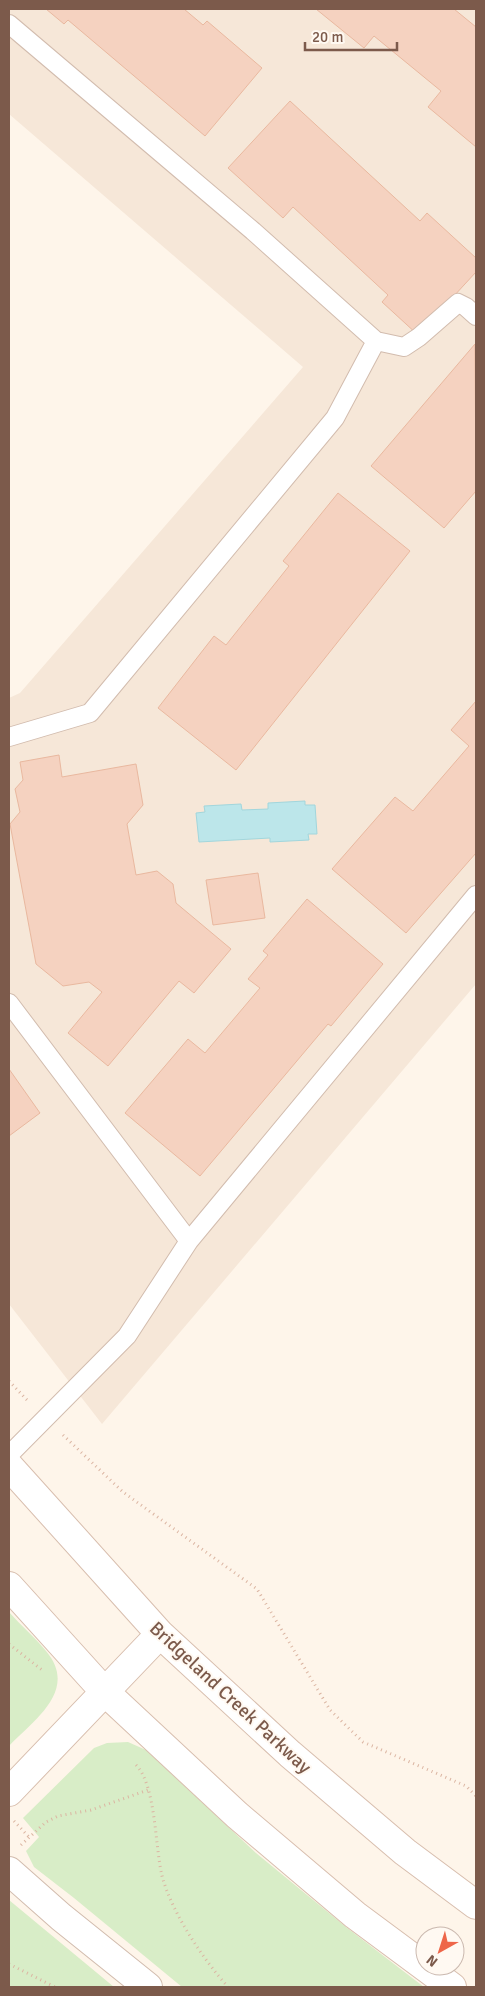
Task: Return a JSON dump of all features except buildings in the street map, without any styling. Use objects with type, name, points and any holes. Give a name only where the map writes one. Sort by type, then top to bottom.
[{"type":"main road","name":"Bridgeland Creek Parkway","points":[[9,1466],[160,1634],[298,1760],[405,1852],[476,1905]]},
{"type":"main road","points":[[9,1586],[104,1691],[237,1814],[355,1915],[452,1987]]},
{"type":"main road","points":[[9,1792],[160,1634]]},
{"type":"main road","points":[[12,1861],[61,1917],[148,1987]]},
{"type":"lane","points":[[9,24],[253,231],[376,341],[404,347],[419,337],[458,303],[476,316]]},
{"type":"lane","points":[[9,737],[90,713],[335,418],[376,341]]},
{"type":"lane","points":[[9,1455],[127,1336],[189,1241],[476,895]]},
{"type":"lane","points":[[9,1003],[189,1241]]},
{"type":"path","points":[[9,1382],[123,1492],[257,1589],[330,1710],[363,1742],[466,1786],[476,1796]]},
{"type":"path","points":[[9,1644],[47,1675]]},
{"type":"path","points":[[9,1652],[13,1647]]},
{"type":"path","points":[[133,1762],[140,1769],[148,1790],[162,1876],[178,1915],[211,1968],[228,1987]]},
{"type":"path","points":[[12,1861],[29,1837],[46,1822],[58,1816],[91,1810],[148,1790]]},
{"type":"path","points":[[9,1816],[29,1837]]},
{"type":"path","points":[[9,1964],[55,1987]]},
{"type":"shaded area","points":[[9,9],[476,9],[476,984],[102,1424],[9,1304],[9,698],[20,693],[303,367],[9,114]]},
{"type":"green space","points":[[9,1612],[46,1651],[55,1665],[58,1679],[49,1703],[40,1715],[9,1746]]},
{"type":"green space","points":[[128,1742],[146,1750],[256,1853],[346,1927],[424,1987],[182,1987],[34,1867],[26,1851],[39,1837],[23,1818],[94,1748],[107,1743]]},
{"type":"green space","points":[[9,1900],[114,1987],[9,1987]]},
{"type":"water","points":[[305,801],[305,805],[315,805],[317,834],[308,834],[309,840],[270,842],[270,838],[199,842],[196,813],[205,812],[204,806],[241,804],[242,810],[268,809],[268,803]]}]
